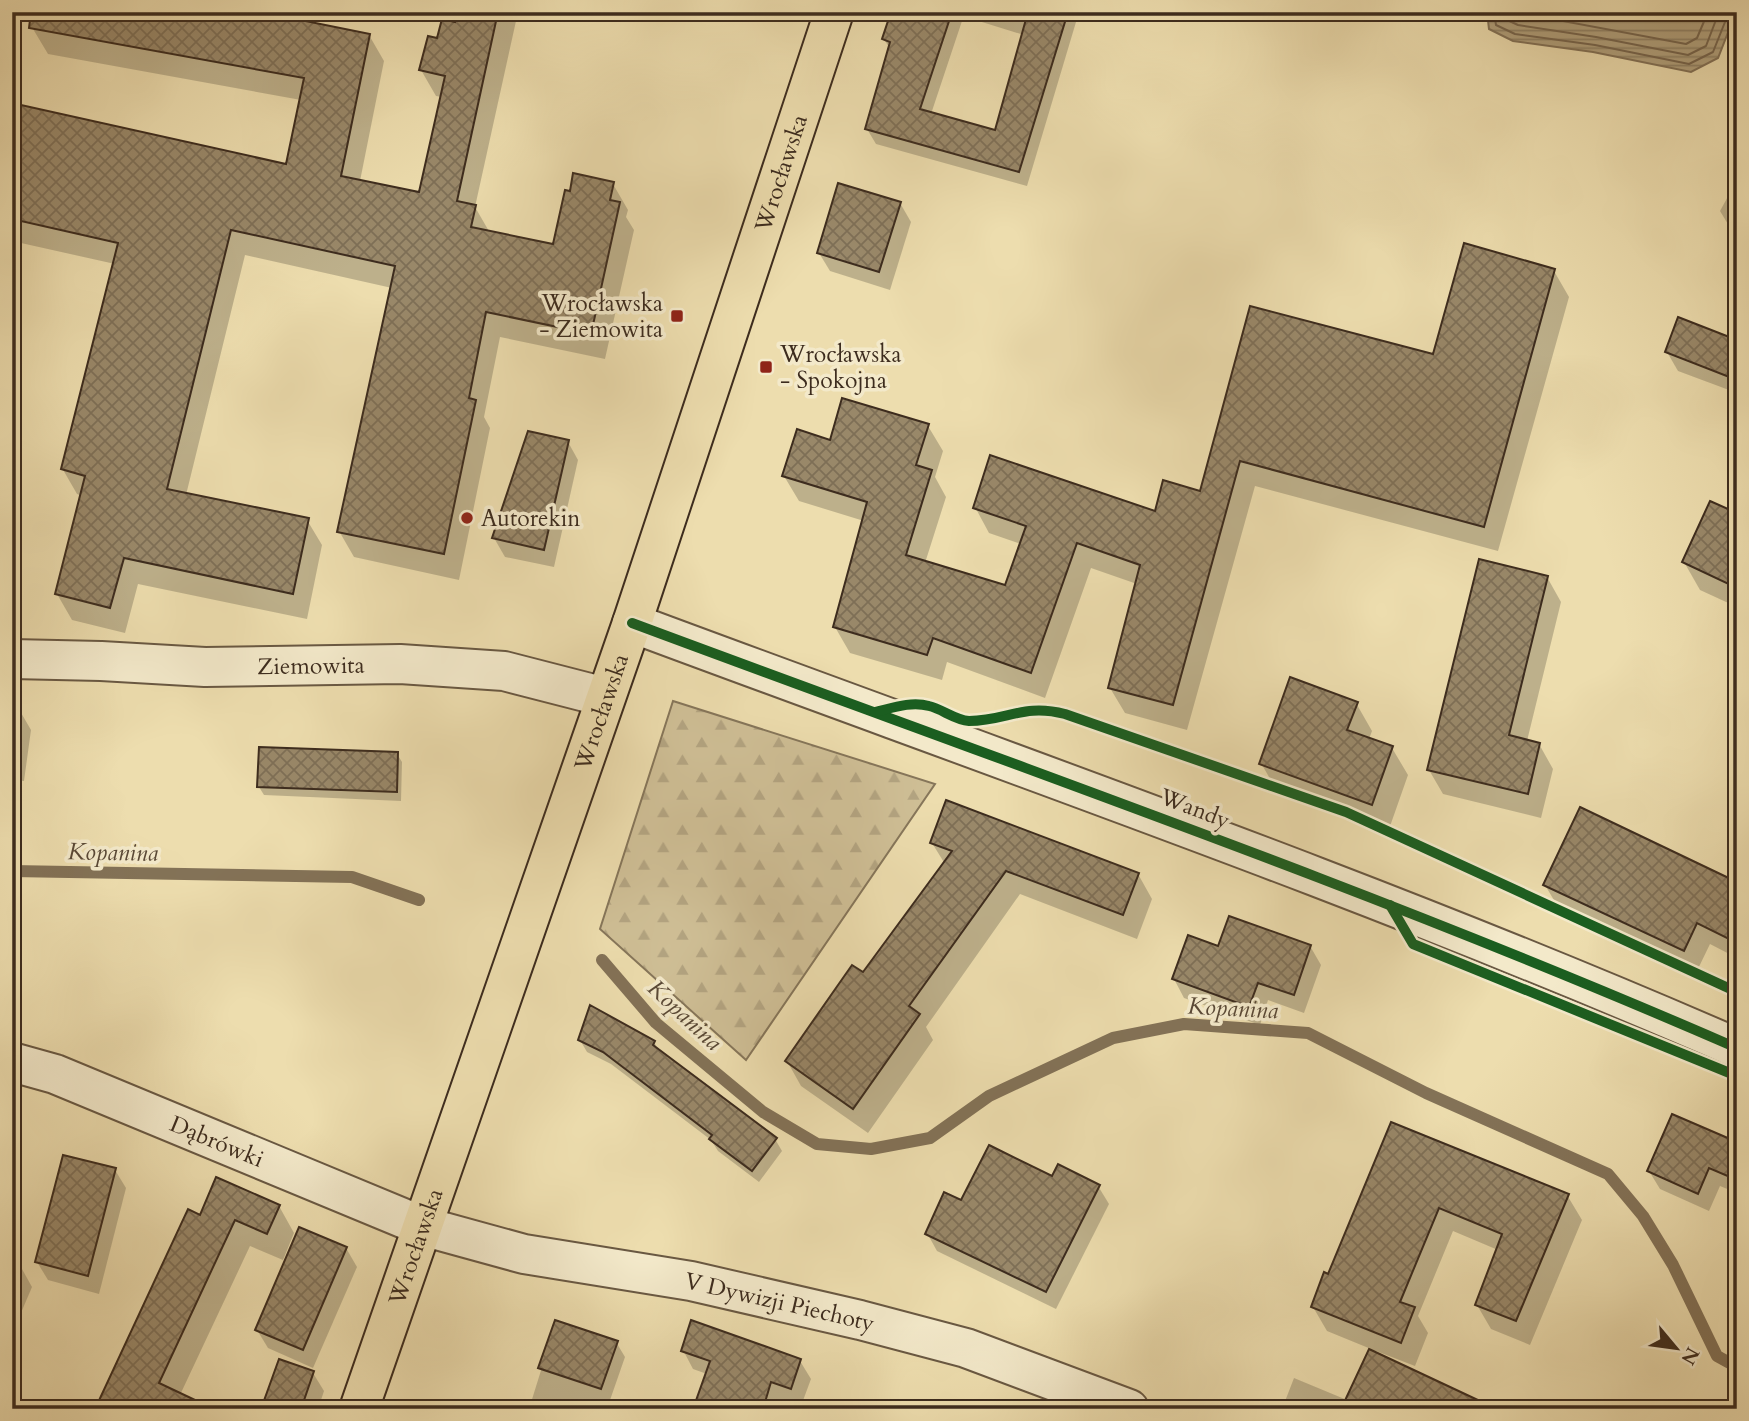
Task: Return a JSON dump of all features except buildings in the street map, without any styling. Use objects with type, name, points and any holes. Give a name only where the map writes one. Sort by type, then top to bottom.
[{"type":"main road","name":"Wrocławska","points":[[359,1409],[632,623],[834,12]]},
{"type":"street","name":"Wandy","points":[[632,623],[1195,830],[1571,976],[1737,1048]]},
{"type":"street","name":"Ziemowita","points":[[12,659],[101,660],[205,667],[400,664],[504,671],[606,697]]},
{"type":"street","name":"Dąbrówki","points":[[12,1062],[55,1074],[422,1226]]},
{"type":"street","name":"V Dywizji Piechoty","points":[[422,1226],[524,1254],[691,1281],[886,1327],[966,1348],[1129,1409]]},
{"type":"green space","points":[[673,701],[935,784],[746,1060],[600,929]]},
{"type":"water","points":[[1487,12],[1736,12],[1718,58],[1691,72],[1593,52],[1513,41],[1489,29]]},
{"type":"waterway","name":"Kopanina","points":[[12,871],[352,877],[419,900]]},
{"type":"waterway","name":"Kopanina","points":[[602,960],[656,1023],[763,1112],[817,1144],[871,1149],[930,1138],[989,1096],[1113,1038],[1184,1024],[1308,1033],[1426,1093],[1608,1174],[1643,1216],[1673,1265],[1717,1356],[1737,1367]]},
{"type":"cycle path","points":[[632,623],[1326,880],[1464,934],[1737,1048]]},
{"type":"cycle path","points":[[875,712],[915,704],[934,707],[969,721],[1038,710],[1065,714],[1346,812],[1737,992]]},
{"type":"cycle path","points":[[1390,905],[1413,944],[1737,1076]]},
{"type":"place","name":"Wrocławska - Ziemowita","points":[[677,316]]},
{"type":"place","name":"Wrocławska - Spokojna","points":[[766,367]]},
{"type":"place","name":"Autorekin","points":[[467,518]]}]
